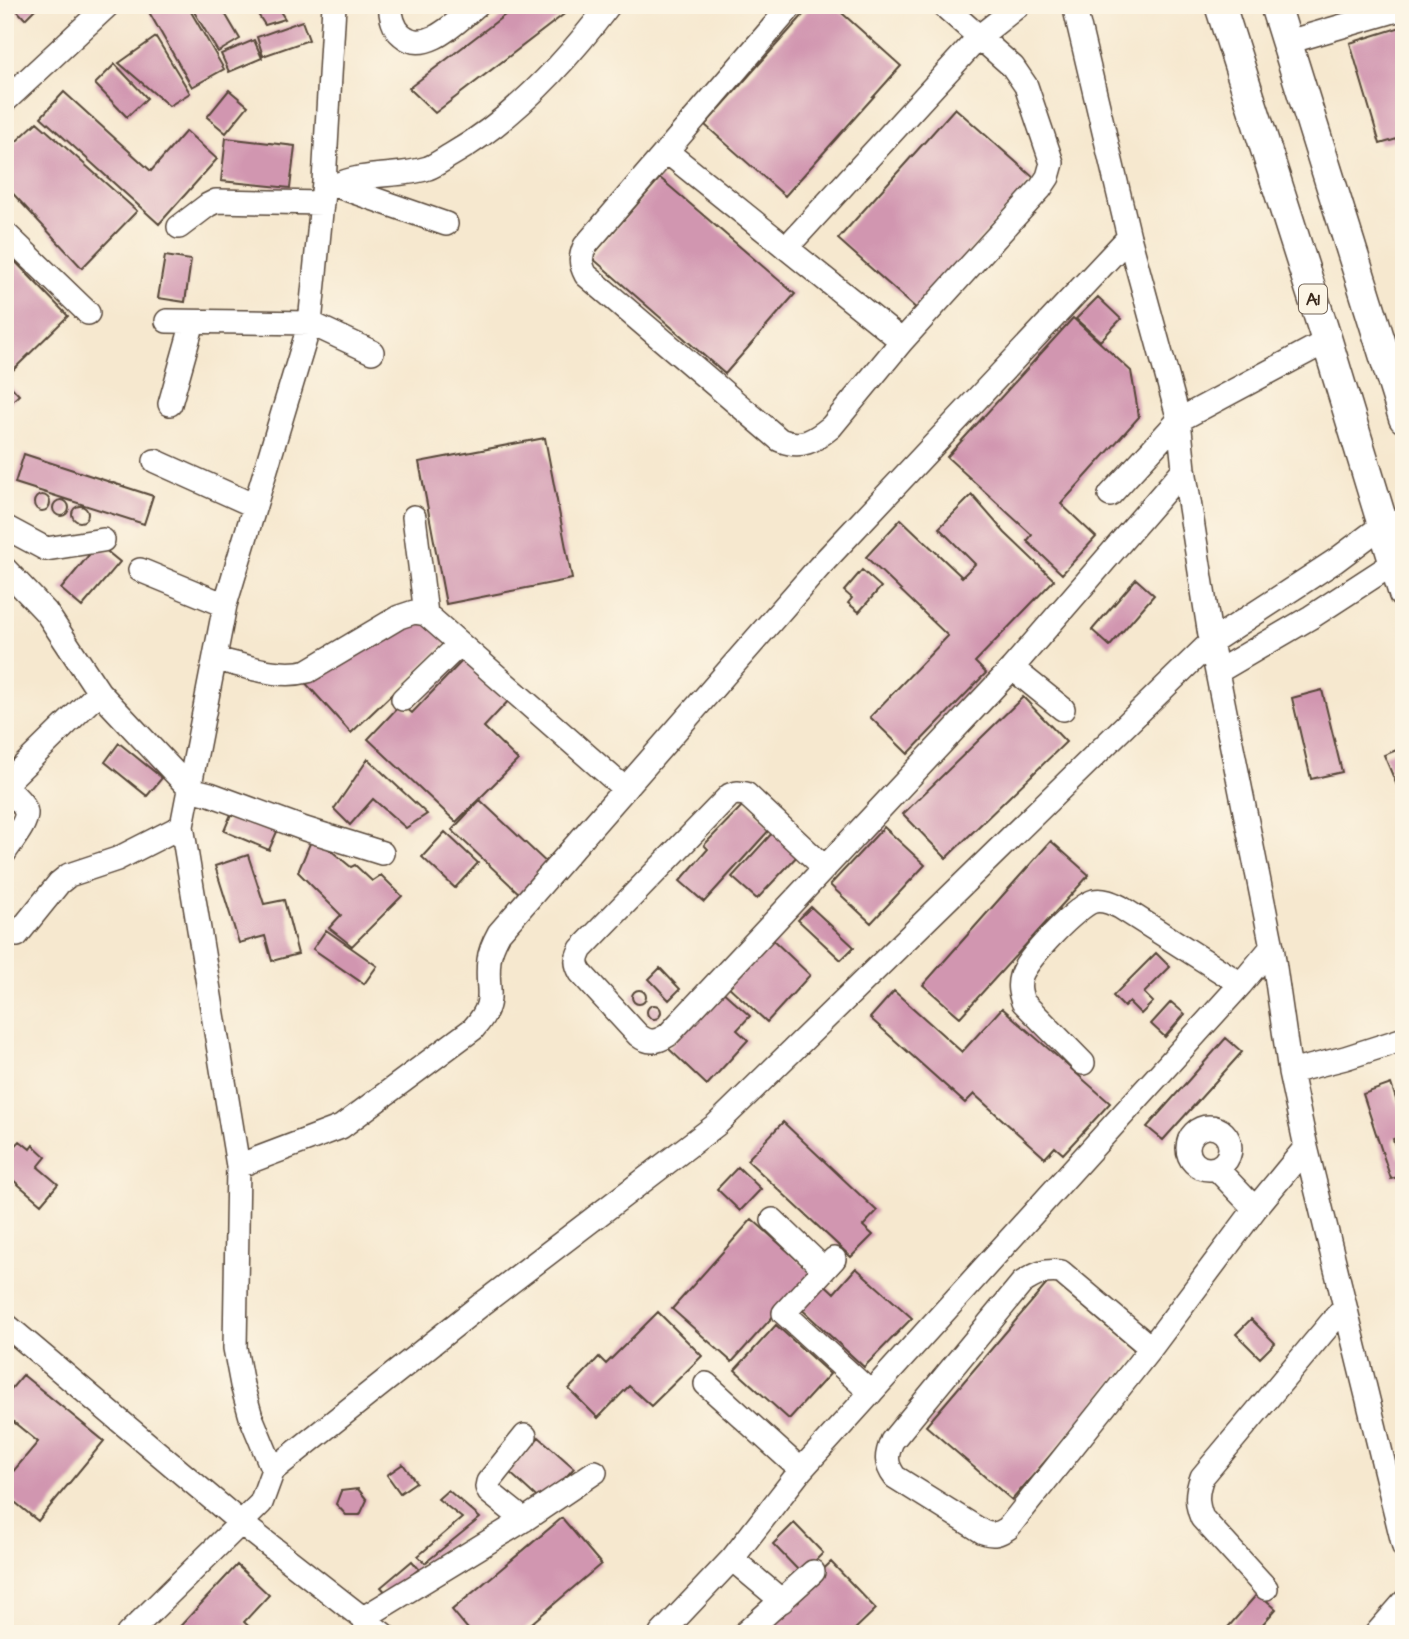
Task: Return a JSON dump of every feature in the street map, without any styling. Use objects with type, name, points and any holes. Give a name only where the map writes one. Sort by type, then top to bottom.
[{"type":"main road","name":"A1","points":[[1220,5],[1327,341],[1393,522],[1394,563],[1404,594]]},
{"type":"main road","points":[[1275,5],[1404,418]]},
{"type":"street","points":[[273,1471],[251,1417],[235,1348],[238,1166],[182,826],[225,605],[310,323],[327,190],[334,5]]},
{"type":"street","points":[[390,5],[391,16],[398,31],[407,40],[421,43],[477,5]]},
{"type":"street","points":[[327,190],[349,178],[430,167],[473,142],[511,113],[575,48],[609,5]]},
{"type":"street","points":[[792,5],[585,246],[581,255],[581,266],[586,275],[780,440],[791,445],[804,444],[831,427],[902,341],[1048,177],[1052,163],[1026,86],[1013,67],[943,5]]},
{"type":"street","points":[[786,248],[980,36],[1019,5]]},
{"type":"street","points":[[1074,5],[1129,237],[1179,420],[1211,642],[1272,947],[1290,1072],[1404,1547]]},
{"type":"street","points":[[5,101],[106,6]]},
{"type":"street","points":[[1287,42],[1404,8]]},
{"type":"street","points":[[666,151],[902,341]]},
{"type":"street","points":[[179,227],[216,201],[327,190],[446,224]]},
{"type":"street","points":[[5,233],[88,313]]},
{"type":"street","points":[[238,1166],[341,1126],[472,1029],[485,1015],[490,1000],[489,962],[499,933],[820,567],[1129,237]]},
{"type":"street","points":[[167,321],[310,323],[372,352]]},
{"type":"street","points":[[170,404],[193,322]]},
{"type":"street","points":[[1110,495],[1179,420],[1327,341]]},
{"type":"street","points":[[155,461],[255,506]]},
{"type":"street","points":[[825,867],[746,794],[737,793],[720,803],[581,948],[576,959],[577,966],[647,1042],[659,1041],[668,1035],[1012,668],[1184,469]]},
{"type":"street","points":[[414,517],[426,614]]},
{"type":"street","points":[[128,1634],[261,1503],[273,1471],[482,1304],[716,1125],[1211,642],[1393,522]]},
{"type":"street","points":[[5,527],[46,549],[103,540]]},
{"type":"street","points":[[1217,672],[1311,617],[1394,563]]},
{"type":"street","points":[[5,569],[46,612],[99,692],[190,789],[382,853]]},
{"type":"street","points":[[140,570],[225,605]]},
{"type":"street","points":[[215,659],[281,674],[296,674],[308,671],[399,617],[414,612],[426,614],[625,789]]},
{"type":"street","points":[[403,699],[460,644]]},
{"type":"street","points":[[1012,668],[1063,709]]},
{"type":"street","points":[[5,852],[26,813],[5,785],[99,692]]},
{"type":"street","points":[[17,935],[59,883],[69,875],[117,859],[182,826]]},
{"type":"street","points":[[1083,1063],[1024,1002],[1019,990],[1020,978],[1027,962],[1083,905],[1096,900],[1108,901],[1120,907],[1241,984]]},
{"type":"street","points":[[661,1634],[732,1559],[802,1470],[1272,947]]},
{"type":"street","points":[[1290,1072],[1404,1040]]},
{"type":"street","points":[[1151,1348],[1061,1272],[1037,1273],[1022,1283],[892,1441],[887,1454],[888,1468],[895,1477],[984,1532],[991,1535],[1008,1528],[1151,1348],[1255,1209],[1306,1147]]},
{"type":"street","points":[[1216,1168],[1255,1209]]},
{"type":"street","points":[[773,1220],[829,1264],[784,1313],[871,1394]]},
{"type":"street","points":[[1266,1588],[1202,1518],[1196,1504],[1197,1488],[1202,1477],[1345,1306]]},
{"type":"street","points":[[5,1324],[241,1523],[365,1617],[383,1634]]},
{"type":"street","points":[[706,1384],[802,1470]]},
{"type":"street","points":[[524,1520],[487,1488],[488,1482],[525,1436]]},
{"type":"street","points":[[365,1617],[524,1520],[596,1472]]},
{"type":"street","points":[[732,1559],[782,1601]]},
{"type":"street","points":[[744,1634],[813,1572]]},
{"type":"street","points":[[1376,1634],[1404,1602]]},
{"type":"building","points":[[12,5],[39,5],[25,19]]},
{"type":"building","points":[[160,5],[187,5],[224,69],[192,87],[149,12]]},
{"type":"building","points":[[190,5],[220,5],[240,39],[218,52]]},
{"type":"building","points":[[252,5],[276,5],[285,19],[265,25]]},
{"type":"building","points":[[518,5],[576,5],[435,113],[409,88]]},
{"type":"building","points":[[812,5],[833,5],[901,66],[785,196],[705,125]]},
{"type":"building","points":[[302,21],[309,40],[263,56],[257,37]]},
{"type":"building","points":[[1404,26],[1404,137],[1380,144],[1350,43]]},
{"type":"building","points":[[156,37],[190,93],[169,106],[119,63]]},
{"type":"building","points":[[254,40],[262,58],[229,72],[221,54]]},
{"type":"building","points":[[115,64],[147,98],[127,117],[95,84]]},
{"type":"building","points":[[229,90],[248,106],[226,133],[207,117]]},
{"type":"building","points":[[64,92],[151,171],[186,131],[217,159],[159,224],[41,117]]},
{"type":"building","points":[[955,108],[1034,178],[918,310],[838,239]]},
{"type":"building","points":[[37,122],[137,211],[82,268],[5,185],[5,152]]},
{"type":"building","points":[[226,138],[295,146],[290,188],[221,181]]},
{"type":"building","points":[[660,178],[795,294],[725,374],[591,257]]},
{"type":"building","points":[[5,251],[68,316],[11,372],[5,366]]},
{"type":"building","points":[[165,256],[191,260],[185,302],[158,298]]},
{"type":"building","points":[[1098,297],[1121,319],[1100,341],[1076,319]]},
{"type":"building","points":[[1073,318],[1131,371],[1139,417],[1061,504],[1096,537],[1062,574],[1027,541],[1032,535],[947,457]]},
{"type":"building","points":[[5,380],[19,395],[5,408]]},
{"type":"building","points":[[545,438],[572,579],[446,604],[419,462]]},
{"type":"building","points":[[24,454],[153,496],[144,524],[15,483]]},
{"type":"building","points":[[42,495],[48,497],[48,509],[42,511],[36,509],[34,503],[36,497]]},
{"type":"building","points":[[972,495],[1005,533],[1054,580],[975,662],[986,673],[908,754],[870,717],[948,636],[866,557],[901,519],[962,577],[975,564],[939,528]]},
{"type":"building","points":[[61,500],[67,502],[67,514],[61,516],[55,514],[53,508],[55,502]]},
{"type":"building","points":[[80,506],[86,508],[86,520],[80,522],[74,520],[72,514],[74,508]]},
{"type":"building","points":[[98,544],[120,562],[82,607],[61,589]]},
{"type":"building","points":[[862,570],[881,587],[859,612],[848,603],[852,598],[844,591]]},
{"type":"building","points":[[1136,579],[1154,595],[1110,646],[1092,630]]},
{"type":"building","points":[[420,615],[449,640],[351,733],[302,679]]},
{"type":"building","points":[[467,656],[511,698],[484,727],[518,760],[456,822],[368,739],[401,704],[412,713]]},
{"type":"building","points":[[1322,690],[1342,772],[1311,779],[1292,698]]},
{"type":"building","points":[[1023,697],[1066,742],[946,858],[903,814]]},
{"type":"building","points":[[119,743],[162,778],[147,796],[105,762]]},
{"type":"building","points":[[1404,747],[1404,802],[1384,755]]},
{"type":"building","points":[[368,759],[427,814],[406,828],[373,799],[350,825],[334,809]]},
{"type":"building","points":[[480,800],[550,866],[522,896],[452,830]]},
{"type":"building","points":[[745,803],[771,828],[704,902],[680,881],[708,849],[704,845]]},
{"type":"building","points":[[234,807],[279,827],[269,850],[224,831]]},
{"type":"building","points":[[884,827],[925,865],[871,923],[830,885]]},
{"type":"building","points":[[774,831],[799,854],[757,899],[732,877]]},
{"type":"building","points":[[445,832],[478,863],[455,888],[422,857]]},
{"type":"building","points":[[313,836],[351,867],[355,865],[372,881],[381,875],[402,896],[352,946],[329,928],[341,915],[298,872]]},
{"type":"building","points":[[1051,841],[1089,875],[960,1017],[923,985]]},
{"type":"building","points":[[248,855],[264,904],[284,900],[298,954],[272,961],[265,936],[239,943],[215,866]]},
{"type":"building","points":[[811,907],[854,947],[841,960],[798,920]]},
{"type":"building","points":[[326,930],[377,966],[364,984],[313,949]]},
{"type":"building","points":[[771,938],[810,975],[767,1022],[727,985]]},
{"type":"building","points":[[1156,953],[1170,967],[1144,993],[1153,1002],[1141,1014],[1129,1002],[1124,1007],[1113,996]]},
{"type":"building","points":[[660,968],[680,989],[669,1000],[649,979]]},
{"type":"building","points":[[636,990],[642,990],[646,997],[642,1004],[636,1004],[632,1000],[632,994]]},
{"type":"building","points":[[721,990],[750,1016],[737,1030],[748,1040],[707,1085],[668,1048]]},
{"type":"building","points":[[894,991],[962,1052],[1002,1008],[1110,1103],[1063,1154],[1055,1147],[1045,1158],[974,1094],[965,1103],[870,1018]]},
{"type":"building","points":[[1171,1002],[1185,1014],[1165,1037],[1151,1024]]},
{"type":"building","points":[[651,1005],[657,1005],[661,1012],[657,1019],[651,1019],[647,1015],[647,1009]]},
{"type":"building","points":[[1226,1038],[1242,1052],[1163,1140],[1147,1127]]},
{"type":"building","points":[[1391,1084],[1404,1123],[1404,1135],[1393,1139],[1399,1158],[1404,1157],[1404,1175],[1391,1179],[1363,1094]]},
{"type":"building","points":[[783,1122],[877,1211],[863,1226],[873,1235],[851,1257],[747,1160]]},
{"type":"building","points":[[20,1141],[30,1149],[33,1145],[46,1157],[38,1167],[58,1184],[41,1204],[5,1173],[11,1163],[5,1157]]},
{"type":"building","points":[[738,1167],[761,1189],[740,1211],[717,1189]]},
{"type":"building","points":[[752,1219],[812,1273],[732,1362],[672,1309]]},
{"type":"building","points":[[856,1268],[912,1318],[864,1367],[796,1304],[819,1279],[834,1293]]},
{"type":"building","points":[[1051,1279],[1138,1353],[1012,1500],[926,1426]]},
{"type":"building","points":[[658,1312],[702,1356],[651,1406],[629,1386],[598,1418],[569,1389],[599,1357],[606,1364]]},
{"type":"building","points":[[1251,1319],[1275,1343],[1260,1358],[1236,1334]]},
{"type":"building","points":[[776,1325],[830,1374],[789,1419],[735,1370]]},
{"type":"building","points":[[23,1375],[104,1441],[38,1521],[5,1494],[5,1481],[38,1442],[5,1415],[5,1396]]},
{"type":"building","points":[[539,1437],[574,1468],[543,1503],[508,1471]]},
{"type":"building","points":[[403,1464],[416,1482],[400,1493],[387,1475]]},
{"type":"building","points":[[358,1489],[367,1500],[360,1515],[346,1515],[336,1504],[341,1491]]},
{"type":"building","points":[[448,1490],[480,1518],[425,1563],[418,1556],[462,1518],[438,1499]]},
{"type":"building","points":[[562,1518],[601,1564],[519,1634],[472,1634],[452,1610]]},
{"type":"building","points":[[794,1523],[823,1553],[802,1574],[773,1544]]},
{"type":"building","points":[[412,1561],[419,1569],[388,1595],[381,1587]]},
{"type":"building","points":[[831,1562],[876,1609],[850,1634],[755,1634]]},
{"type":"building","points":[[237,1565],[269,1595],[244,1622],[257,1634],[173,1634]]},
{"type":"building","points":[[1258,1593],[1276,1609],[1254,1634],[1222,1634]]}]
